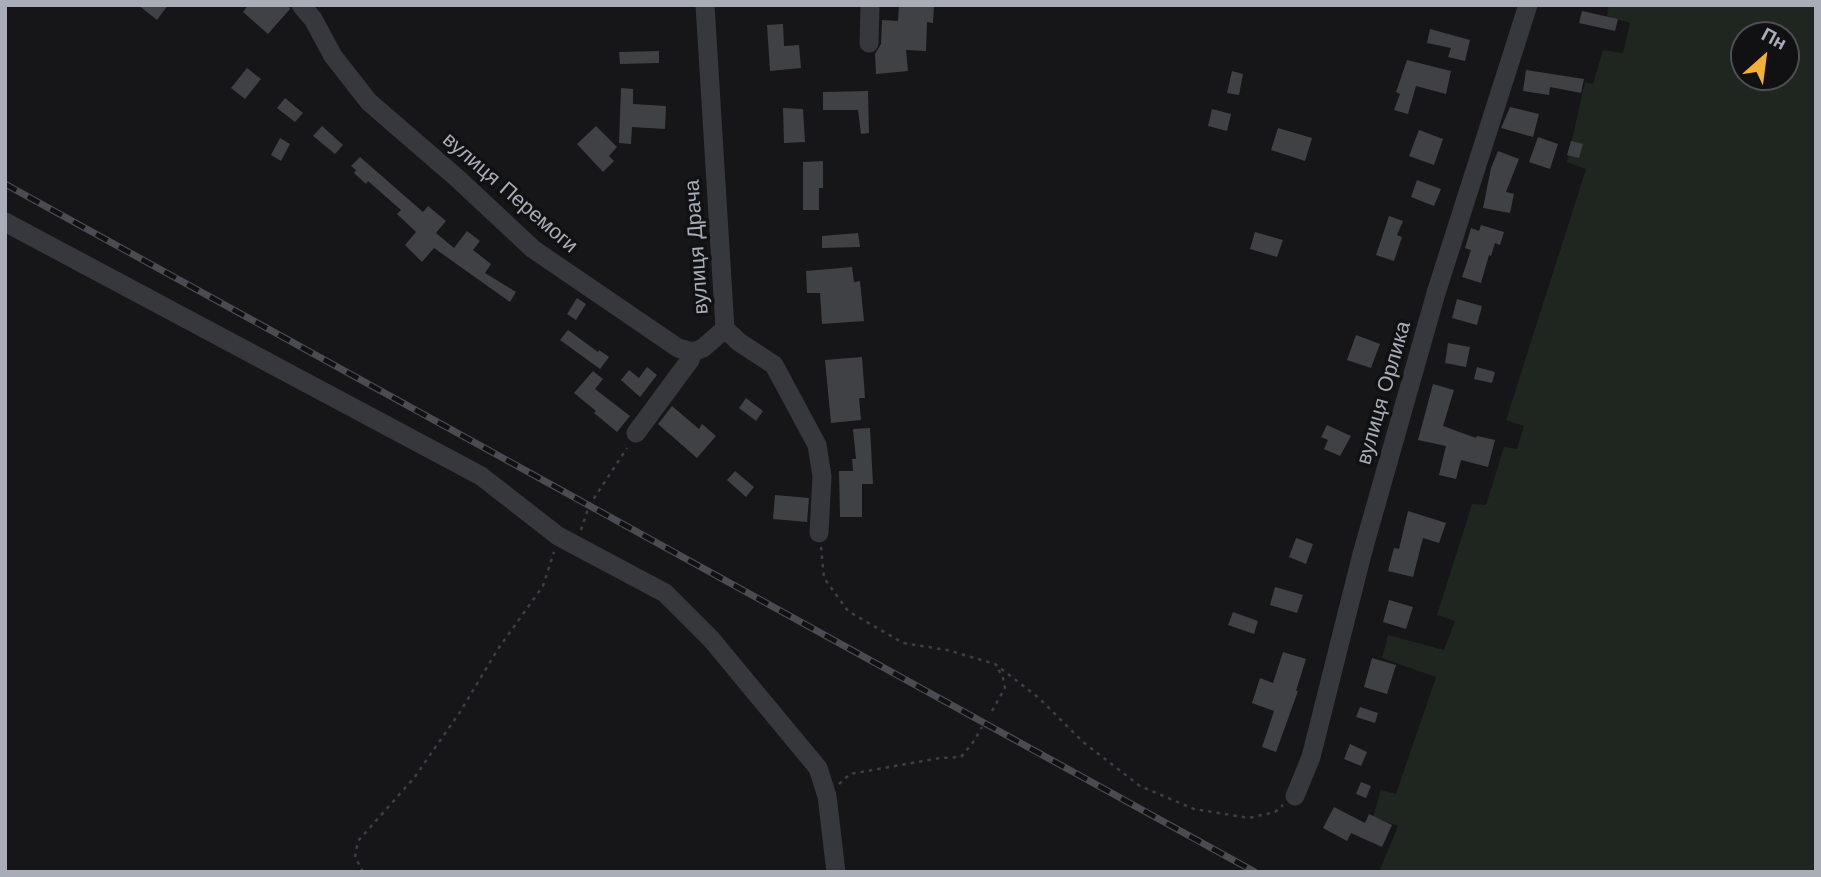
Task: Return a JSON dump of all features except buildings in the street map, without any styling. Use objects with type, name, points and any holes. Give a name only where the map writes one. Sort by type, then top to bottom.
[{"type":"street","name":"вулиця Перемоги","points":[[301,5],[313,19],[334,56],[369,102],[457,178],[533,249],[678,348],[693,352]]},
{"type":"street","name":"вулиця Драча","points":[[705,5],[725,329],[739,342],[775,365],[817,445],[822,476],[820,533]]},
{"type":"street","points":[[869,43],[870,5]]},
{"type":"street","name":"вулиця Орлика","points":[[1295,796],[1311,757],[1362,554],[1436,293],[1528,5]]},
{"type":"street","points":[[5,222],[481,476],[563,538],[664,593],[711,639],[818,768],[827,796],[836,872]]},
{"type":"street","points":[[636,433],[690,360],[693,352],[703,348],[725,329]]},
{"type":"path","points":[[363,872],[355,856],[358,841],[414,778],[460,712],[498,649],[543,586],[563,538],[580,530],[589,506],[636,433]]},
{"type":"path","points":[[820,533],[824,578],[848,611],[903,642],[947,650],[995,664],[1039,698],[1083,742],[1140,786],[1194,809],[1249,818],[1275,811],[1295,796]]},
{"type":"path","points":[[992,711],[1005,688],[995,664]]},
{"type":"path","points":[[827,796],[850,774],[940,758],[961,757],[982,727]]},
{"type":"shaded area","points":[[1609,5],[1816,5],[1816,872],[1379,872],[1398,826],[1373,817],[1381,790],[1396,794],[1436,677],[1382,658],[1388,635],[1444,650],[1455,621],[1437,615],[1472,504],[1486,505],[1504,447],[1517,449],[1524,426],[1506,420],[1586,169],[1567,162],[1585,82],[1593,84],[1603,50],[1623,53],[1630,23],[1607,16]]},
{"type":"railway","points":[[5,184],[1255,872]]}]
